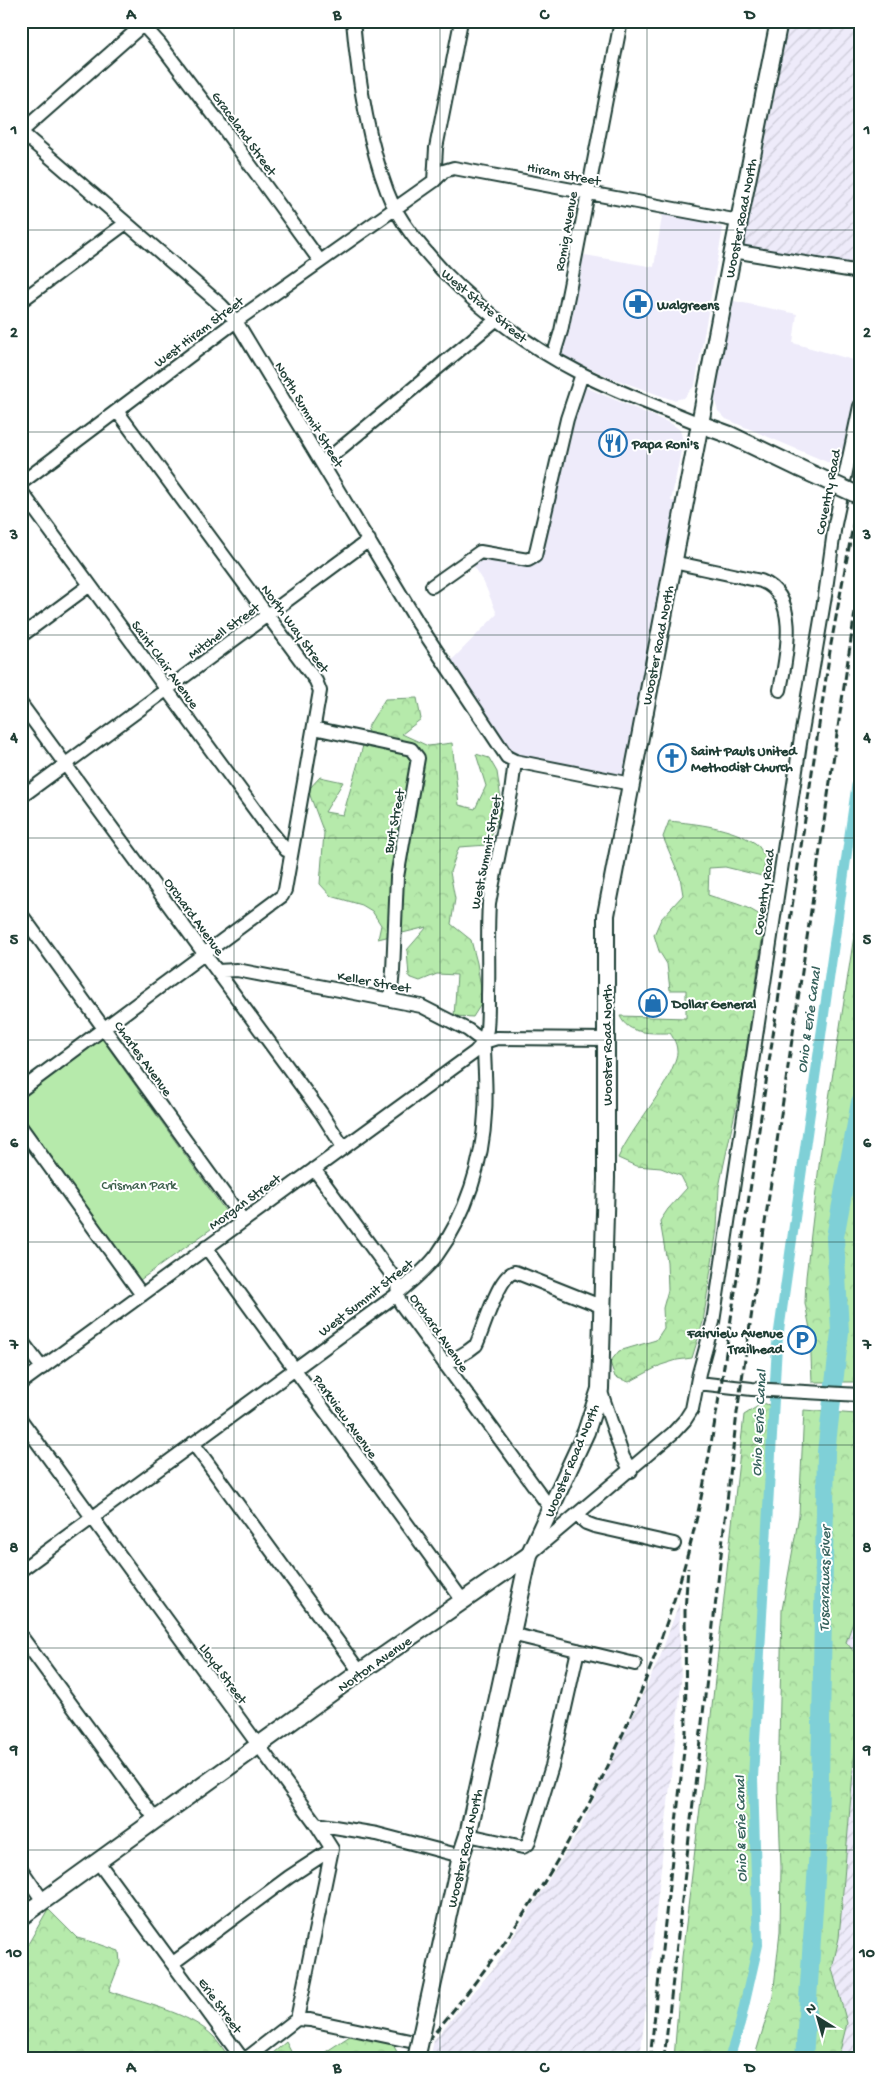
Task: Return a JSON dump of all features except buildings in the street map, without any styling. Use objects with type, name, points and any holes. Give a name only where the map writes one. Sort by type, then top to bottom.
[{"type":"main road","name":"Wooster Road North","points":[[417,2044],[461,1856],[468,1835],[529,1555],[586,1432],[600,1389],[607,1040],[606,915],[779,21]]},
{"type":"main road","name":"West State Street","points":[[700,424],[730,435],[860,496]]},
{"type":"main road","name":"Norton Avenue","points":[[21,1917],[360,1672],[529,1555]]},
{"type":"street","name":"West State Street","points":[[353,21],[367,121],[387,192],[428,254],[455,282],[524,340],[582,374],[700,424]]},
{"type":"street","points":[[434,181],[436,148],[461,21]]},
{"type":"street","name":"Romig Avenue","points":[[552,357],[561,331],[621,21]]},
{"type":"street","points":[[21,132],[145,23]]},
{"type":"street","name":"Graceland Street","points":[[145,23],[320,261]]},
{"type":"street","name":"North Summit Street","points":[[21,132],[221,305],[236,321],[453,678],[500,749],[515,761]]},
{"type":"street","name":"Hiram Street","points":[[396,208],[444,172],[454,168],[739,221]]},
{"type":"street","name":"West Hiram Street","points":[[21,483],[236,321],[396,208]]},
{"type":"street","points":[[21,301],[126,223]]},
{"type":"street","points":[[733,251],[860,272]]},
{"type":"street","points":[[323,463],[497,319]]},
{"type":"street","points":[[432,586],[480,552],[528,560],[535,556],[567,419],[582,374]]},
{"type":"street","name":"Coventry Road","points":[[698,1383],[714,1322],[801,737],[836,524],[860,406]]},
{"type":"street","name":"North Way Street","points":[[21,1090],[282,896],[285,890],[320,691],[319,686],[117,411]]},
{"type":"street","name":"Saint Clair Avenue","points":[[21,491],[269,829],[286,850],[291,852]]},
{"type":"street","name":"Mitchell Street","points":[[21,797],[370,540]]},
{"type":"street","points":[[673,562],[761,581],[773,587],[781,599],[788,627],[780,690]]},
{"type":"street","points":[[21,636],[90,585]]},
{"type":"street","name":"Orchard Avenue","points":[[21,704],[322,1114],[343,1147]]},
{"type":"street","name":"Burt Street","points":[[314,728],[411,750],[418,758],[397,877],[390,999]]},
{"type":"street","points":[[515,761],[631,784]]},
{"type":"street","name":"West Summit Street","points":[[21,1570],[396,1295],[423,1271],[436,1256],[451,1233],[465,1202],[479,1160],[484,1129],[486,1069],[484,1042],[487,1029],[489,904],[511,793],[515,761]]},
{"type":"street","name":"Charles Avenue","points":[[21,914],[243,1220]]},
{"type":"street","name":"Keller Street","points":[[217,971],[237,970],[421,1006],[468,1030],[484,1042]]},
{"type":"street","points":[[484,1042],[497,1038],[607,1040]]},
{"type":"street","name":"Morgan Street","points":[[21,1383],[474,1052],[484,1042]]},
{"type":"street","points":[[21,1127],[142,1295]]},
{"type":"street","name":"Orchard Avenue","points":[[314,1169],[395,1279],[398,1285],[396,1295],[551,1509]]},
{"type":"street","name":"Parkview Avenue","points":[[206,1247],[463,1601]]},
{"type":"street","points":[[445,1365],[476,1345],[501,1284],[511,1273],[515,1272],[603,1307]]},
{"type":"street","points":[[21,1340],[42,1368]]},
{"type":"street","points":[[698,1383],[752,1389],[855,1395]]},
{"type":"street","name":"Norton Avenue","points":[[529,1555],[631,1470],[685,1420],[692,1409],[698,1383]]},
{"type":"street","points":[[600,1389],[623,1457],[631,1470]]},
{"type":"street","name":"Lloyd Street","points":[[21,1420],[259,1745],[332,1849]]},
{"type":"street","points":[[193,1443],[360,1672]]},
{"type":"street","points":[[577,1515],[586,1523],[594,1526],[674,1544]]},
{"type":"street","points":[[511,1634],[635,1664]]},
{"type":"street","points":[[21,1636],[156,1820]]},
{"type":"street","points":[[468,1835],[523,1847],[528,1844],[552,1766],[578,1650]]},
{"type":"street","points":[[316,1824],[377,1834],[461,1856]]},
{"type":"street","points":[[173,1963],[289,1877],[332,1849]]},
{"type":"street","points":[[332,1849],[296,2019],[310,2020],[417,2044]]},
{"type":"street","name":"Erie Street","points":[[98,1862],[241,2057],[247,2058],[296,2019]]},
{"type":"street","points":[[21,1869],[43,1901]]},
{"type":"shaded area","points":[[781,21],[860,22],[860,268],[737,247]]},
{"type":"shaded area","points":[[663,210],[723,228],[695,385],[684,398],[673,400],[612,378],[556,354],[579,254],[654,267]]},
{"type":"shaded area","points":[[729,300],[797,314],[793,343],[860,362],[860,388],[841,468],[726,419],[718,411],[714,398],[724,350]]},
{"type":"shaded area","points":[[585,387],[672,424],[680,430],[683,441],[671,501],[678,501],[631,780],[514,755],[507,750],[449,663],[497,614],[485,585],[470,561],[481,555],[530,563],[578,390]]},
{"type":"shaded area","points":[[857,1399],[860,1400],[860,1659],[846,1642],[858,1609]]},
{"type":"shaded area","points":[[679,1603],[681,1685],[640,2059],[430,2059],[434,2040],[493,1969],[579,1831],[660,1657]]},
{"type":"shaded area","points":[[860,1716],[860,2059],[838,2059],[847,2023],[832,1969],[839,1938],[854,1760]]},
{"type":"green space","points":[[417,698],[421,719],[402,734],[428,746],[452,743],[459,805],[475,809],[486,786],[476,754],[489,758],[497,772],[502,806],[488,845],[459,847],[450,872],[455,899],[451,924],[471,940],[477,963],[483,1001],[473,1017],[454,1016],[457,975],[437,974],[420,981],[409,977],[407,950],[427,927],[378,939],[381,925],[372,911],[362,905],[331,896],[320,884],[324,833],[308,790],[320,777],[343,782],[325,812],[343,815],[369,725],[385,699]]},
{"type":"green space","points":[[669,821],[724,830],[735,833],[757,844],[766,859],[762,876],[725,867],[709,868],[708,895],[744,907],[765,919],[742,1080],[719,1187],[717,1229],[703,1322],[692,1358],[661,1365],[629,1382],[615,1377],[610,1362],[619,1351],[656,1340],[664,1328],[663,1308],[668,1290],[667,1262],[660,1221],[687,1188],[681,1176],[661,1168],[636,1166],[618,1158],[665,1083],[676,1058],[677,1051],[670,1033],[648,1033],[635,1030],[629,1027],[620,1016],[686,1018],[686,990],[670,990],[667,964],[659,951],[654,935],[661,919],[683,895],[680,877],[663,837]]},
{"type":"green space","points":[[860,897],[860,1382],[812,1382],[810,1329],[805,1303],[806,1277],[820,1157]]},
{"type":"green space","name":"Crisman Park","points":[[102,1039],[229,1216],[140,1280],[21,1116],[21,1097]]},
{"type":"green space","points":[[763,1403],[775,1407],[753,1777],[758,1945],[727,2059],[674,2059],[682,1957],[744,1415]]},
{"type":"green space","points":[[804,1410],[856,1414],[858,1609],[846,1642],[860,1659],[860,1716],[854,1760],[839,1938],[832,1969],[847,2023],[838,2059],[754,2059],[773,1996],[780,1932],[781,1867],[778,1788],[782,1610],[799,1515]]},
{"type":"green space","points":[[48,1909],[77,1938],[119,1951],[120,1963],[109,1991],[164,2009],[192,2021],[214,2037],[230,2059],[21,2059],[21,1970],[27,1946]]},
{"type":"green space","points":[[359,2030],[389,2037],[397,2052],[396,2059],[312,2059],[321,2055]]},
{"type":"green space","points":[[286,2042],[295,2059],[266,2059]]},
{"type":"waterway","name":"Ohio & Erie Canal","points":[[729,2059],[740,2024],[758,1945],[753,1778],[777,1345],[860,761]]},
{"type":"waterway","name":"Tuscarawas River","points":[[804,2059],[819,1834],[826,1452],[840,1332],[835,1237],[860,1102]]},
{"type":"railway","points":[[412,2059],[459,2003],[503,1945],[543,1884],[579,1822],[612,1757],[641,1691],[667,1623],[688,1553],[702,1491],[721,1386],[831,644],[860,488]]},
{"type":"railway","points":[[664,2059],[737,1413],[860,578]]},
{"type":"railway","points":[[650,2059],[686,1732],[685,1611],[688,1568]]},
{"type":"place","name":"Walgreens","points":[[638,304]]},
{"type":"place","name":"Papa Roni's","points":[[613,443]]},
{"type":"place","name":"Saint Pauls United Methodist Church","points":[[672,758]]},
{"type":"place","name":"Dollar General","points":[[653,1003]]},
{"type":"place","name":"Fairview Avenue Trailhead","points":[[802,1340]]}]
